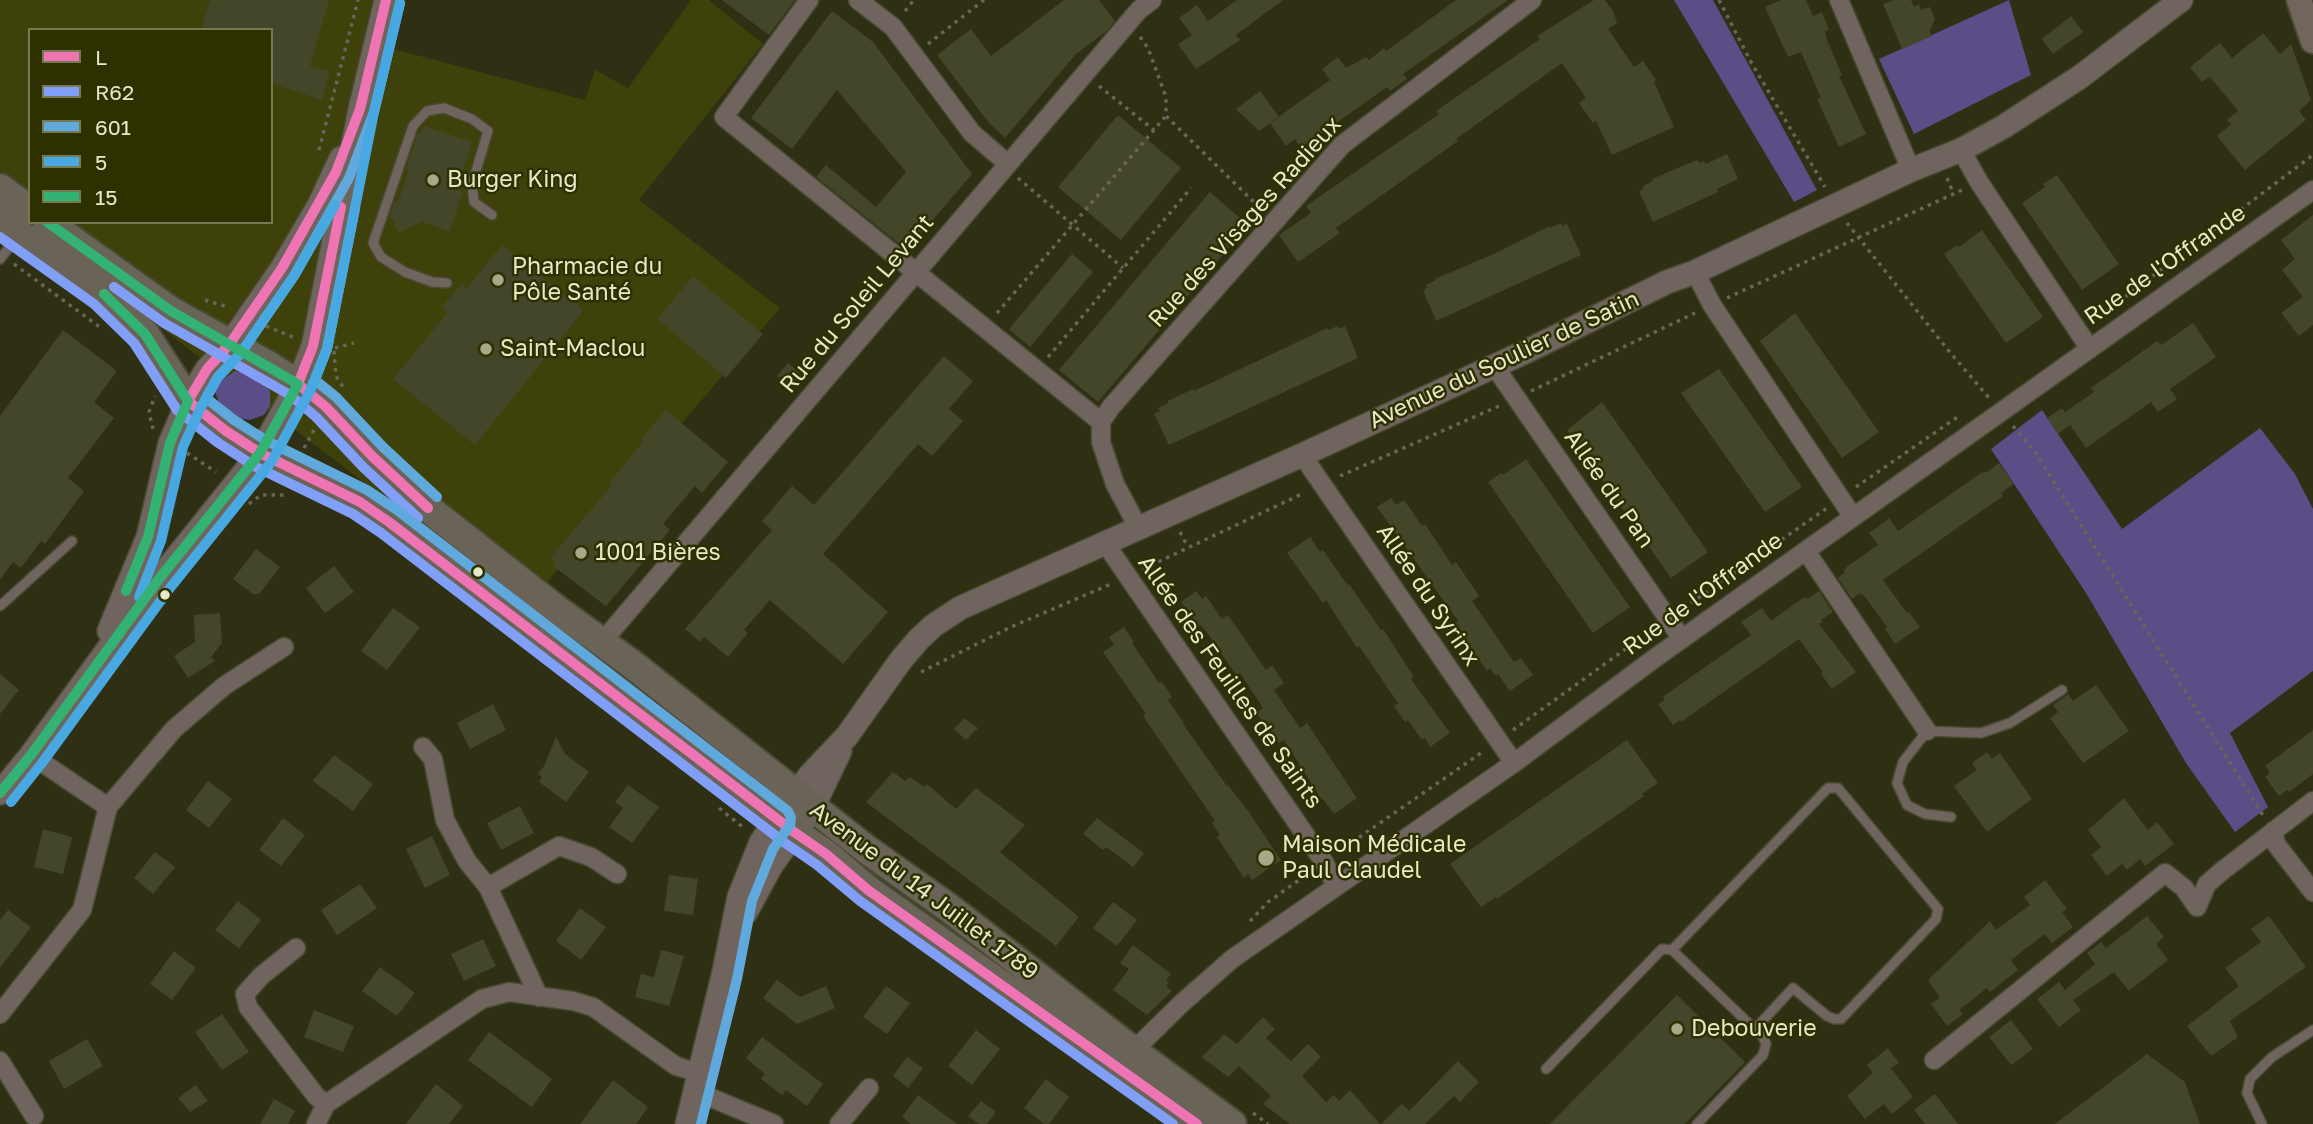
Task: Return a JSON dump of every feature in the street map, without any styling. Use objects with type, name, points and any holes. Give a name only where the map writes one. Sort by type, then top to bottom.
[{"type":"main road","points":[[2300,0],[2313,41]]},
{"type":"main road","points":[[0,188],[10,236],[103,293],[145,334],[188,401]]},
{"type":"main road","name":"Avenue du 14 Juillet 1789","points":[[50,224],[172,312],[298,384],[339,396],[373,457],[435,514],[866,849],[949,908],[1231,1124]]},
{"type":"main road","name":"Avenue du 14 Juillet 1789","points":[[188,401],[260,453],[360,502],[389,522],[826,854],[868,890],[1196,1124]]},
{"type":"street","points":[[0,793],[31,755],[159,579],[260,453],[298,384],[313,346],[360,109],[386,0]]},
{"type":"street","points":[[808,0],[724,117],[1101,422],[1101,442],[1115,484],[1139,529]]},
{"type":"street","points":[[858,0],[893,27],[972,133],[1006,165]]},
{"type":"street","name":"Rue du Soleil Levant","points":[[602,642],[1006,165],[1139,10],[1152,0]]},
{"type":"street","name":"Rue des Visages Radieux","points":[[1101,422],[1111,407],[1342,145],[1532,0]]},
{"type":"street","points":[[1839,0],[1911,170]]},
{"type":"street","name":"Avenue du Soulier de Satin","points":[[786,826],[901,660],[933,626],[960,608],[1302,455],[1495,366],[1667,282],[1695,272],[1911,170],[1961,150],[2003,127],[2080,77],[2181,0]]},
{"type":"street","points":[[92,670],[148,537],[170,443],[188,401],[207,369],[229,345],[282,268],[336,172],[360,109]]},
{"type":"street","points":[[1961,150],[1979,182],[2090,349]]},
{"type":"street","name":"Rue de l'Offrande","points":[[1133,1051],[1182,1003],[1233,959],[1514,763],[1682,639],[2313,190]]},
{"type":"street","points":[[1695,272],[1712,305],[1853,517]]},
{"type":"street","name":"Allée du Pan","points":[[1495,366],[1682,639]]},
{"type":"street","name":"Allée du Syrinx","points":[[1302,455],[1514,763]]},
{"type":"street","name":"Allée des Feuilles de Saints","points":[[1105,543],[1324,862],[1336,886]]},
{"type":"street","points":[[1806,551],[1927,731]]},
{"type":"street","points":[[0,1014],[82,910],[108,807],[174,729],[224,686],[284,647]]},
{"type":"street","points":[[423,747],[433,759],[445,820],[467,861],[488,887],[539,997]]},
{"type":"street","points":[[31,755],[108,807]]},
{"type":"street","points":[[1934,1060],[2165,873],[2184,888],[2197,907],[2207,884],[2313,801]]},
{"type":"street","points":[[687,1124],[739,897],[761,842],[786,826]]},
{"type":"street","points":[[723,976],[746,912],[786,826]]},
{"type":"street","points":[[2273,831],[2276,844],[2313,892]]},
{"type":"street","points":[[488,887],[559,846],[591,857],[617,874]]},
{"type":"street","points":[[296,948],[261,976],[245,993],[248,1007],[316,1096],[326,1104]]},
{"type":"street","points":[[316,1124],[326,1104],[482,999],[509,992],[573,1001],[593,1007],[676,1066],[714,1099],[774,1124]]},
{"type":"street","points":[[0,1061],[34,1116]]},
{"type":"street","points":[[839,1124],[869,1088]]},
{"type":"lane","points":[[447,284],[432,282],[405,272],[381,257],[373,243],[413,126],[427,111],[444,108],[472,119],[488,131],[472,184],[474,202],[492,215]]},
{"type":"lane","points":[[0,606],[72,541]]},
{"type":"lane","points":[[1951,817],[1925,814],[1907,805],[1897,783],[1903,762],[1927,731],[1980,733],[2010,723],[2062,690]]},
{"type":"lane","points":[[1672,950],[1828,788],[1838,788],[1938,909],[1936,919],[1841,1019],[1826,1016],[1793,988],[1755,1029]]},
{"type":"lane","points":[[1546,1069],[1662,949],[1672,950],[1763,1037],[1766,1044],[1763,1055],[1697,1124]]},
{"type":"lane","points":[[2262,1124],[2247,1093],[2250,1079],[2272,1057],[2313,1030]]},
{"type":"path","points":[[318,154],[358,0]]},
{"type":"path","points":[[914,55],[984,0]]},
{"type":"path","points":[[984,328],[1166,116],[1166,97],[1148,48],[1129,22]]},
{"type":"path","points":[[1085,73],[1154,130]]},
{"type":"path","points":[[1166,116],[1274,222]]},
{"type":"path","points":[[2079,332],[2313,155]]},
{"type":"path","points":[[1006,165],[1123,268]]},
{"type":"path","points":[[916,675],[933,664],[1011,627],[1517,398],[1979,182]]},
{"type":"path","points":[[1036,370],[1191,188]]},
{"type":"path","points":[[10,236],[106,331]]},
{"type":"path","points":[[291,468],[339,396],[334,337]]},
{"type":"path","points":[[1249,922],[1268,902],[1324,862],[1965,412]]},
{"type":"path","points":[[245,507],[261,495],[279,493],[298,497]]},
{"type":"path","points":[[716,805],[761,842]]},
{"type":"shaded area","points":[[0,0],[374,0],[364,41],[585,100],[595,70],[628,88],[691,0],[709,0],[763,44],[639,200],[780,308],[528,607],[3,208],[0,211]]},
{"type":"shaded area","points":[[1674,0],[1713,0],[1817,190],[1794,202]]},
{"type":"shaded area","points":[[2009,0],[2031,75],[1914,134],[1879,59]]},
{"type":"shaded area","points":[[235,371],[262,380],[270,391],[270,406],[264,415],[250,420],[232,417],[220,405],[215,392],[222,380]]},
{"type":"shaded area","points":[[2042,410],[2122,529],[2260,428],[2295,474],[2313,509],[2313,671],[2230,733],[2268,807],[2235,832],[2186,763],[2086,593],[1991,449]]},
{"type":"building","points":[[210,0],[329,0],[310,66],[330,71],[322,100],[273,84],[273,28],[202,28]]},
{"type":"building","points":[[722,0],[795,0],[769,35]]},
{"type":"building","points":[[1064,0],[1099,0],[1115,21],[1107,31],[1076,54],[1005,138],[989,123],[937,55],[971,29],[991,56]]},
{"type":"building","points":[[1237,0],[1283,0],[1236,35],[1240,40],[1196,69],[1178,44],[1192,35],[1179,18],[1197,5],[1208,21]]},
{"type":"building","points":[[1456,0],[1508,0],[1403,74],[1407,79],[1390,91],[1387,87],[1301,148],[1295,139],[1286,146],[1270,123],[1330,80],[1322,69],[1338,57],[1346,68],[1366,57],[1369,60],[1384,48],[1386,51]]},
{"type":"building","points":[[1594,0],[1605,0],[1614,13],[1617,23],[1608,29],[1634,67],[1643,61],[1656,80],[1654,82],[1674,127],[1612,155],[1596,121],[1593,123],[1579,103],[1586,98],[1562,63],[1336,228],[1340,233],[1298,262],[1279,235],[1311,213],[1306,206],[1439,114],[1436,111],[1540,39],[1537,36]]},
{"type":"building","points":[[1781,0],[1806,0],[1813,16],[1822,12],[1829,30],[1825,31],[1827,40],[1842,75],[1839,76],[1866,134],[1839,147],[1817,99],[1821,98],[1801,52],[1788,57],[1765,7]]},
{"type":"building","points":[[1894,0],[1911,0],[1914,7],[1919,4],[1921,10],[1930,7],[1935,19],[1930,31],[1932,36],[1902,49],[1883,4]]},
{"type":"building","points":[[832,11],[873,42],[972,174],[907,250],[816,177],[826,165],[876,207],[906,172],[837,90],[792,149],[751,118]]},
{"type":"building","points":[[2071,16],[2083,32],[2053,54],[2042,39]]},
{"type":"building","points":[[2263,33],[2280,54],[2291,44],[2311,100],[2299,111],[2306,120],[2245,170],[2217,136],[2231,124],[2227,120],[2238,111],[2210,77],[2202,82],[2190,67],[2220,43],[2232,58]]},
{"type":"building","points":[[1260,91],[1279,117],[1259,131],[1236,109]]},
{"type":"building","points":[[1118,115],[1181,168],[1121,240],[1058,187]]},
{"type":"building","name":"Burger King","points":[[424,126],[472,142],[457,190],[463,192],[450,232],[422,222],[399,233],[390,215],[394,203],[399,200],[418,133],[421,134]]},
{"type":"building","points":[[1727,154],[1738,179],[1717,189],[1718,192],[1653,222],[1639,191],[1644,189],[1643,186],[1653,181],[1652,179],[1697,160],[1706,164]]},
{"type":"building","points":[[2057,175],[2119,264],[2082,290],[2022,203]]},
{"type":"building","points":[[1210,192],[1248,225],[1098,402],[1059,370]]},
{"type":"building","points":[[2313,215],[2313,325],[2299,336],[2281,313],[2303,297],[2282,270],[2295,259],[2281,240]]},
{"type":"building","points":[[1561,223],[1562,226],[1567,224],[1581,255],[1436,321],[1423,290],[1427,288],[1426,285]]},
{"type":"building","points":[[1982,230],[2043,317],[2006,343],[1944,254]]},
{"type":"building","points":[[502,245],[584,310],[475,445],[393,379],[448,312],[442,307],[461,284],[467,288]]},
{"type":"building","points":[[1072,254],[1093,272],[1030,347],[1009,329]]},
{"type":"building","points":[[693,276],[763,334],[726,378],[657,319]]},
{"type":"building","points":[[1795,313],[1879,432],[1842,458],[1760,341]]},
{"type":"building","points":[[2193,323],[2216,357],[2170,389],[2177,399],[2158,412],[2151,402],[2086,448],[2070,425],[2058,434],[2047,418],[2062,408],[2065,412],[2094,392],[2091,388],[2157,341],[2161,345]]},
{"type":"building","points":[[1338,326],[1339,329],[1345,326],[1358,358],[1169,445],[1154,414],[1160,411],[1158,408],[1193,389],[1194,391],[1327,328],[1328,330]]},
{"type":"building","points":[[63,330],[117,371],[94,402],[114,418],[68,478],[84,491],[45,544],[41,541],[21,568],[13,562],[0,580],[0,416]]},
{"type":"building","points":[[944,356],[973,381],[949,409],[963,421],[932,456],[918,444],[823,554],[888,612],[843,664],[770,600],[744,630],[748,633],[728,657],[704,637],[700,642],[685,629],[772,530],[762,521],[792,486],[814,505]]},
{"type":"building","points":[[788,363],[802,375],[791,388],[777,376]]},
{"type":"building","points":[[1719,369],[1802,487],[1765,512],[1681,393]]},
{"type":"building","points":[[1602,402],[1708,552],[1671,578],[1567,430]]},
{"type":"building","points":[[666,410],[728,462],[702,493],[695,486],[663,524],[670,530],[606,606],[553,566],[556,563],[550,558],[613,484],[610,481]]},
{"type":"building","points":[[1526,459],[1630,607],[1593,633],[1488,482]]},
{"type":"building","points":[[1999,463],[2014,484],[2001,493],[2003,496],[1883,580],[1920,627],[1895,644],[1885,629],[1887,627],[1863,594],[1860,593],[1852,599],[1838,578],[1848,566],[1878,545],[1869,533],[1889,518],[1898,531]]},
{"type":"building","points":[[1391,498],[1396,505],[1404,500],[1422,526],[1425,524],[1452,565],[1456,562],[1479,596],[1472,601],[1514,662],[1521,658],[1533,675],[1510,691],[1498,674],[1496,676],[1490,668],[1487,671],[1454,624],[1458,621],[1377,507]]},
{"type":"building","points":[[1310,537],[1320,552],[1323,550],[1348,586],[1349,584],[1381,630],[1383,629],[1414,677],[1411,679],[1450,733],[1430,747],[1408,720],[1405,722],[1394,706],[1398,703],[1359,646],[1357,648],[1326,600],[1323,603],[1287,553]]},
{"type":"building","points":[[256,549],[280,567],[259,594],[253,594],[233,579]]},
{"type":"building","points":[[334,566],[354,592],[325,613],[306,588]]},
{"type":"building","points":[[1196,591],[1202,599],[1206,596],[1222,619],[1228,615],[1266,670],[1272,665],[1284,683],[1274,690],[1300,728],[1307,723],[1357,798],[1334,814],[1322,800],[1284,740],[1279,743],[1256,713],[1263,708],[1240,673],[1236,675],[1206,631],[1200,625],[1194,628],[1183,612],[1187,610],[1181,602]]},
{"type":"building","points":[[1819,591],[1833,612],[1819,624],[1856,672],[1832,689],[1799,639],[1673,725],[1658,704],[1665,700],[1663,697],[1668,693],[1751,635],[1741,622],[1762,608],[1771,621],[1800,600]]},
{"type":"building","points":[[393,608],[420,627],[387,670],[361,651]]},
{"type":"building","points":[[220,613],[222,643],[211,657],[215,661],[188,678],[174,656],[195,642],[194,615]]},
{"type":"building","points":[[1124,627],[1159,683],[1162,682],[1172,697],[1168,700],[1183,724],[1281,860],[1252,880],[1248,874],[1244,878],[1217,837],[1220,835],[1212,823],[1215,821],[1103,652],[1114,645],[1109,637]]},
{"type":"building","points":[[0,674],[19,690],[0,714]]},
{"type":"building","points":[[2096,685],[2129,731],[2083,763],[2050,718],[2058,712],[2053,705],[2068,694],[2073,701]]},
{"type":"building","points":[[493,704],[506,730],[470,749],[457,723]]},
{"type":"building","points":[[964,718],[978,728],[966,740],[954,729]]},
{"type":"building","points":[[2313,730],[2313,774],[2279,796],[2265,777],[2270,773],[2265,766]]},
{"type":"building","points":[[556,737],[565,754],[589,772],[566,802],[539,782],[542,777],[538,774]]},
{"type":"building","points":[[1627,740],[1658,783],[1642,794],[1644,796],[1497,899],[1496,897],[1481,907],[1450,864]]},
{"type":"building","points":[[1987,752],[1992,759],[2000,753],[2032,799],[1987,832],[1954,786],[1977,770],[1972,763]]},
{"type":"building","points":[[334,755],[373,784],[353,811],[313,781]]},
{"type":"building","points":[[893,772],[905,781],[910,777],[924,787],[927,784],[956,809],[976,788],[1025,825],[1000,852],[1079,917],[1056,946],[866,802]]},
{"type":"building","points":[[208,781],[232,799],[209,828],[186,810]]},
{"type":"building","points":[[628,785],[659,807],[632,843],[609,827],[623,808],[615,802]]},
{"type":"building","points":[[2124,798],[2148,830],[2157,822],[2174,844],[2145,866],[2140,859],[2127,870],[2122,864],[2107,876],[2091,855],[2101,847],[2088,830]]},
{"type":"building","points":[[520,806],[534,833],[501,850],[487,823]]},
{"type":"building","points":[[283,818],[305,835],[281,866],[259,850]]},
{"type":"building","points":[[1097,818],[1144,853],[1133,867],[1106,847],[1103,850],[1083,834]]},
{"type":"building","points":[[43,829],[72,837],[63,874],[34,867]]},
{"type":"building","points":[[432,836],[450,875],[425,888],[406,849]]},
{"type":"building","points":[[155,852],[175,867],[153,894],[134,878]]},
{"type":"building","points":[[669,875],[698,879],[693,915],[664,911]]},
{"type":"building","points":[[2045,880],[2067,909],[2062,912],[2073,927],[2052,943],[2045,934],[2011,960],[2018,970],[1990,992],[1987,988],[1959,1010],[1963,1014],[1947,1026],[1931,1004],[1940,998],[1928,980],[1990,921],[1996,930],[2030,905],[2024,897]]},
{"type":"building","points":[[360,884],[377,908],[337,935],[321,910]]},
{"type":"building","points":[[238,901],[261,920],[239,948],[215,930]]},
{"type":"building","points":[[1113,902],[1137,920],[1117,946],[1093,928]]},
{"type":"building","points":[[580,908],[606,927],[581,960],[556,941]]},
{"type":"building","points":[[8,910],[31,927],[0,968],[0,920]]},
{"type":"building","points":[[2147,916],[2164,937],[2156,944],[2168,960],[2129,991],[2114,972],[2073,1000],[2081,1010],[2059,1027],[2037,999],[2059,982],[2065,990],[2095,964],[2087,953],[2101,942],[2106,948]]},
{"type":"building","points":[[2269,916],[2306,967],[2230,1021],[2238,1037],[2211,1056],[2187,1026],[2239,986],[2225,968],[2261,942],[2251,929]]},
{"type":"building","points":[[483,939],[496,966],[464,981],[451,954]]},
{"type":"building","points":[[1133,945],[1171,974],[1166,980],[1169,982],[1166,986],[1172,991],[1147,1015],[1113,990],[1129,969],[1120,963]]},
{"type":"building","points":[[661,950],[684,956],[669,1006],[635,997],[641,974],[654,977]]},
{"type":"building","points":[[174,951],[196,968],[172,1000],[150,984]]},
{"type":"building","points":[[380,967],[415,993],[397,1016],[362,991]]},
{"type":"building","points":[[777,980],[800,997],[826,986],[835,1008],[797,1024],[763,998]]},
{"type":"building","points":[[886,986],[910,1003],[887,1034],[863,1017]]},
{"type":"building","name":"Debouverie","points":[[1677,995],[1745,1062],[1685,1124],[1550,1124]]},
{"type":"building","points":[[314,1010],[354,1026],[343,1052],[304,1037]]},
{"type":"building","points":[[222,1014],[249,1052],[222,1070],[195,1032]]},
{"type":"building","points":[[1263,1017],[1275,1029],[1266,1038],[1291,1061],[1308,1044],[1321,1057],[1302,1076],[1326,1102],[1334,1095],[1339,1101],[1350,1090],[1380,1124],[1290,1124],[1263,1104],[1271,1096],[1239,1066],[1228,1077],[1202,1057],[1224,1034],[1237,1044]]},
{"type":"building","points":[[2011,1020],[2033,1049],[2011,1065],[1989,1037]]},
{"type":"building","points":[[976,1030],[1000,1049],[972,1085],[948,1066]]},
{"type":"building","points":[[489,1032],[552,1079],[532,1107],[468,1060]]},
{"type":"building","points":[[762,1037],[823,1084],[807,1106],[786,1090],[782,1095],[761,1079],[765,1074],[746,1058]]},
{"type":"building","points":[[87,1039],[103,1066],[64,1089],[49,1061]]},
{"type":"building","points":[[1888,1048],[1899,1063],[1891,1068],[1913,1097],[1892,1114],[1884,1104],[1865,1119],[1847,1096],[1873,1073],[1867,1065]]},
{"type":"building","points":[[2147,1054],[2185,1082],[2200,1124],[2055,1124]]},
{"type":"building","points":[[907,1057],[923,1068],[908,1088],[893,1076]]},
{"type":"building","points":[[1458,1061],[1479,1082],[1460,1102],[1454,1096],[1425,1124],[1381,1124],[1402,1104],[1409,1111]]},
{"type":"building","points":[[1046,1079],[1069,1097],[1049,1124],[1044,1124],[1024,1108]]},
{"type":"building","points":[[613,1080],[648,1107],[636,1124],[580,1124]]},
{"type":"building","points":[[436,1084],[463,1106],[449,1124],[406,1124]]},
{"type":"building","points":[[196,1085],[208,1101],[190,1112],[178,1098]]},
{"type":"building","points":[[1935,1094],[1958,1124],[1925,1124],[1914,1110]]},
{"type":"building","points":[[918,1095],[957,1124],[911,1124],[902,1117]]},
{"type":"building","points":[[274,1099],[295,1111],[288,1124],[260,1124]]},
{"type":"building","points":[[981,1101],[996,1112],[987,1124],[979,1124],[968,1116]]},
{"type":"transit line","name":"L","points":[[386,0],[360,109],[336,172],[282,268],[229,345],[207,369],[188,401],[260,453],[360,502],[389,522],[826,854],[868,890],[1197,1124]]},
{"type":"transit line","name":"601","points":[[400,3],[374,112],[349,178],[294,276],[241,353],[218,377],[206,398],[267,441],[367,490],[397,510],[788,811],[790,825],[773,849],[752,901],[737,979],[701,1124]]},
{"type":"transit line","name":"5","points":[[11,802],[170,588],[272,461],[310,391],[327,349],[374,112],[400,3]]},
{"type":"transit line","name":"5","points":[[139,597],[161,541],[183,447],[201,407],[218,377],[241,353],[294,276],[335,205]]},
{"type":"transit line","name":"L","points":[[341,207],[313,346],[298,384],[326,407],[373,457],[428,508]]},
{"type":"transit line","name":"601","points":[[355,209],[327,349],[315,380],[336,397],[383,447],[437,497]]},
{"type":"transit line","name":"15","points":[[0,793],[31,755],[159,579],[260,453],[298,384],[171,311],[50,224]]},
{"type":"transit line","name":"R62","points":[[0,237],[94,304],[134,343],[177,410],[217,442],[254,466],[353,514],[381,533],[817,865],[860,901],[1173,1124]]},
{"type":"transit line","name":"R62","points":[[114,287],[164,323],[290,395],[316,417],[363,467],[418,518]]},
{"type":"transit line","name":"15","points":[[104,294],[145,334],[188,401],[170,443],[148,537],[126,591]]},
{"type":"place","name":"Burger King","points":[[433,180]]},
{"type":"place","name":"Pharmacie du Pôle Santé","points":[[498,280]]},
{"type":"place","name":"Saint-Maclou","points":[[486,349]]},
{"type":"place","name":"1001 Bières","points":[[581,553]]},
{"type":"place","name":"Maison Médicale Paul Claudel","points":[[1266,858]]},
{"type":"place","name":"Debouverie","points":[[1677,1029]]}]
